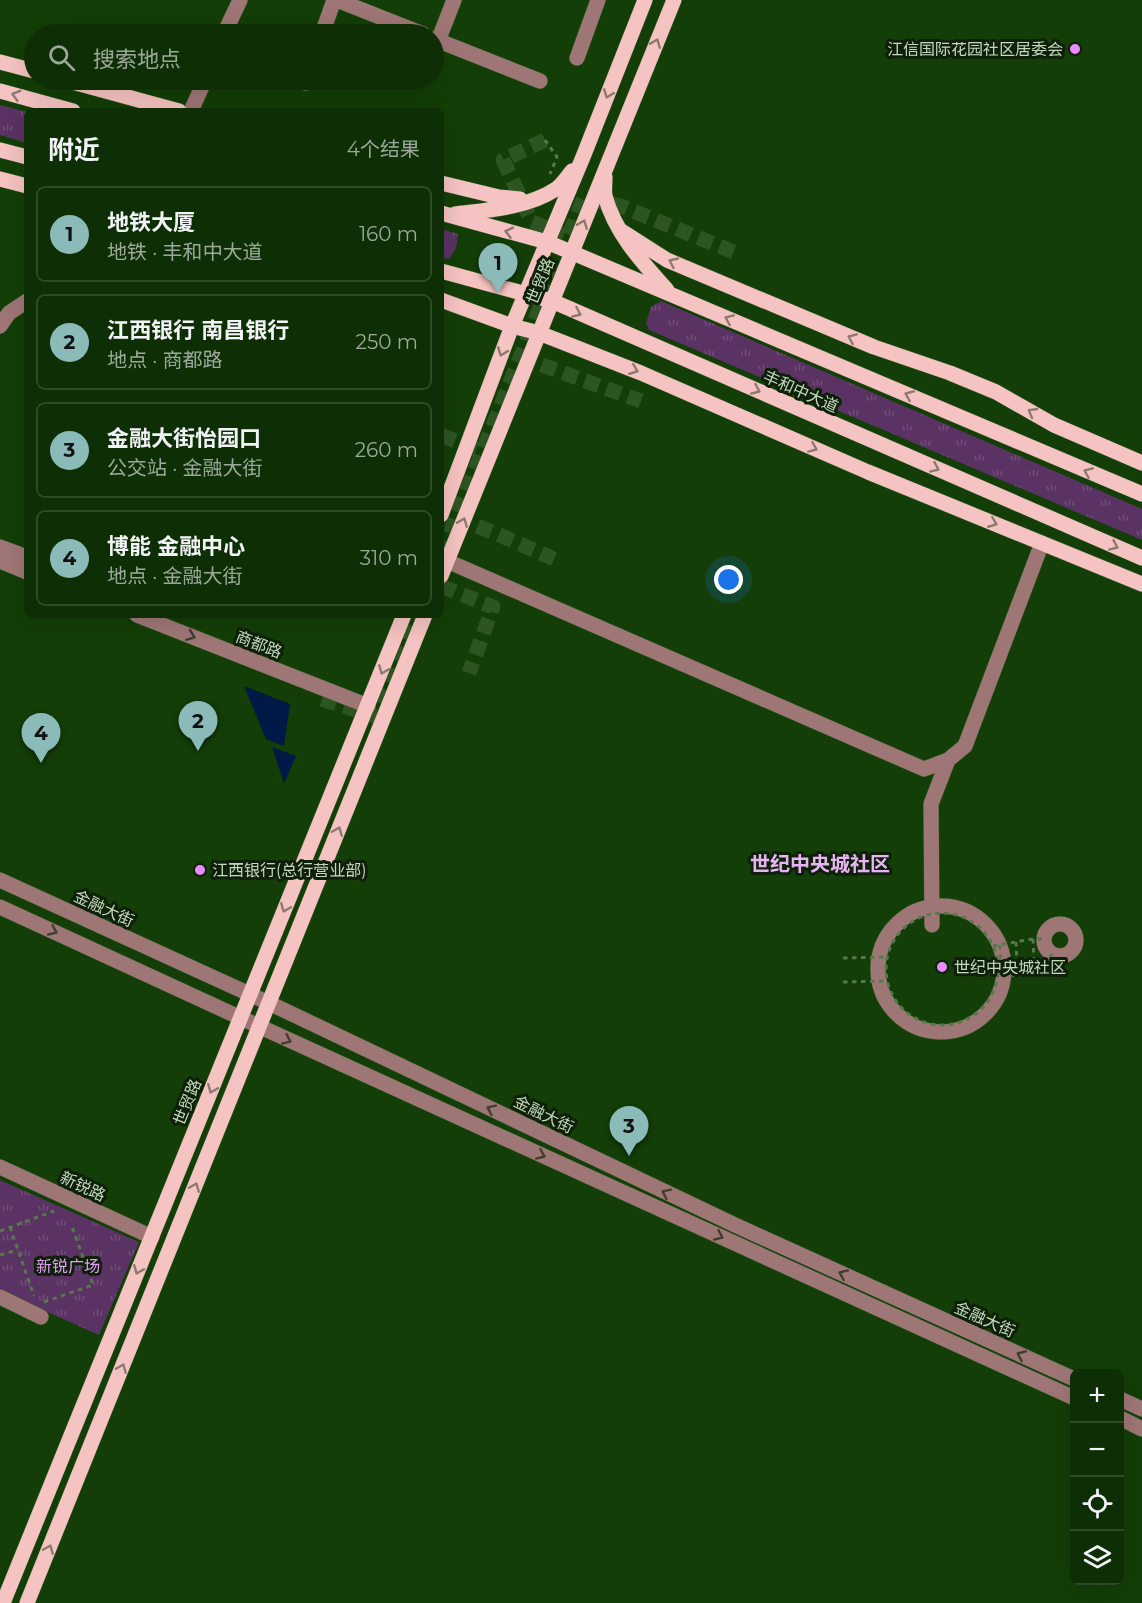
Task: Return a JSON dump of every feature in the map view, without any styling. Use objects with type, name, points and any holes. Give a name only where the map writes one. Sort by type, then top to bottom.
[{"type":"main road","name":"世贸路","points":[[444,507],[512,326],[583,157],[645,0]]},
{"type":"main road","name":"世贸路","points":[[444,568],[674,0]]},
{"type":"main road","points":[[0,62],[24,68]]},
{"type":"main road","points":[[102,90],[168,108]]},
{"type":"main road","points":[[0,91],[62,108]]},
{"type":"main road","points":[[0,150],[24,157]]},
{"type":"main road","points":[[444,214],[500,208],[537,198],[558,188],[583,157]]},
{"type":"main road","points":[[605,169],[604,194],[614,219],[634,253],[671,294]]},
{"type":"main road","points":[[0,179],[24,185]]},
{"type":"main road","points":[[444,184],[499,198],[537,198]]},
{"type":"main road","points":[[444,214],[548,242],[1142,494]]},
{"type":"main road","points":[[620,230],[668,260],[874,347],[950,373],[996,392],[1054,425],[1142,463]]},
{"type":"main road","name":"丰和中大道","points":[[444,272],[552,301],[1142,558]]},
{"type":"main road","points":[[444,301],[512,326],[539,333],[641,373],[868,472],[1142,584]]},
{"type":"main road","name":"世贸路","points":[[3,1603],[403,618]]},
{"type":"main road","points":[[27,1603],[424,618]]},
{"type":"street","points":[[229,24],[240,0]]},
{"type":"street","points":[[326,24],[335,0],[397,24]]},
{"type":"street","points":[[443,24],[454,0]]},
{"type":"street","points":[[577,58],[598,0]]},
{"type":"street","points":[[444,43],[540,81]]},
{"type":"street","points":[[192,108],[200,90]]},
{"type":"street","points":[[0,326],[9,313],[24,303]]},
{"type":"street","points":[[447,561],[924,769],[948,759],[965,746],[1042,543]]},
{"type":"street","points":[[0,547],[24,556]]},
{"type":"street","points":[[0,561],[24,571]]},
{"type":"street","name":"商都路","points":[[144,618],[368,706]]},
{"type":"street","points":[[932,925],[931,804],[948,759]]},
{"type":"street","name":"金融大街","points":[[0,880],[250,994],[735,1226],[1070,1377]]},
{"type":"street","points":[[932,906],[953,907],[974,914],[990,928],[1000,947],[1004,968],[1001,973],[1001,989],[991,1008],[975,1023],[955,1031],[934,1032],[913,1026],[897,1014],[885,998],[879,979],[879,959],[885,940],[897,924],[913,912],[932,906]]},
{"type":"street","name":"金融大街","points":[[0,907],[1070,1396]]},
{"type":"street","points":[[1056,925],[1071,929],[1075,938],[1073,948],[1066,955],[1055,955],[1039,939],[1056,925]]},
{"type":"street","name":"新锐路","points":[[0,1167],[152,1237]]},
{"type":"street","points":[[0,1297],[41,1317]]},
{"type":"street","points":[[1124,1401],[1142,1409]]},
{"type":"street","points":[[1124,1420],[1142,1429]]},
{"type":"path","points":[[537,198],[557,157],[545,140]]},
{"type":"path","points":[[1000,945],[1001,973],[986,1006],[971,1018],[954,1025],[935,1026],[917,1020],[902,1009],[891,994],[886,975],[887,957],[894,940],[906,925],[922,916],[940,912],[958,915],[975,922],[988,936],[996,952],[1001,973]]},
{"type":"path","points":[[993,946],[1039,939],[1034,965]]},
{"type":"path","points":[[1016,942],[1017,968]]},
{"type":"path","points":[[1001,973],[1031,973],[1055,964],[1055,955]]},
{"type":"path","points":[[1001,973],[1046,963],[1055,955]]},
{"type":"path","points":[[872,957],[873,981]]},
{"type":"path","points":[[843,958],[887,957]]},
{"type":"path","points":[[843,982],[888,981]]},
{"type":"path","points":[[0,1231],[54,1211]]},
{"type":"path","points":[[10,1227],[36,1305],[93,1285],[71,1224]]},
{"type":"path","points":[[0,1255],[18,1250]]},
{"type":"green space","points":[[0,105],[24,111],[24,142],[0,135]]},
{"type":"green space","points":[[444,230],[458,234],[456,248],[449,259],[444,258]]},
{"type":"green space","points":[[661,301],[1142,509],[1142,540],[649,330],[646,323],[651,307]]},
{"type":"green space","name":"新锐广场","points":[[0,1180],[139,1242],[99,1335],[0,1291]]},
{"type":"water","points":[[244,686],[290,704],[284,746],[266,739]]},
{"type":"water","points":[[272,747],[296,756],[284,783]]},
{"type":"tunnel","points":[[545,140],[503,160],[532,222],[564,235]]},
{"type":"tunnel","points":[[444,548],[584,198],[621,206],[736,253]]},
{"type":"tunnel","points":[[520,357],[641,401]]},
{"type":"tunnel","points":[[444,436],[480,451]]},
{"type":"tunnel","points":[[456,518],[554,559]]},
{"type":"tunnel","points":[[444,587],[493,607],[469,673]]},
{"type":"tunnel","points":[[322,699],[375,716],[416,618]]},
{"type":"place","name":"江信国际花园社区居委会","points":[[1075,49]]},
{"type":"place","name":"地铁大厦","points":[[498,293]]},
{"type":"place","name":"江西银行 南昌银行","points":[[198,751]]},
{"type":"place","name":"博能 金融中心","points":[[41,763]]},
{"type":"place","name":"江西银行(总行营业部)","points":[[200,870]]},
{"type":"place","name":"世纪中央城社区","points":[[942,967]]},
{"type":"place","name":"金融大街怡园口","points":[[629,1156]]},
{"type":"district","name":"世纪中央城社区","points":[[820,864]]}]
